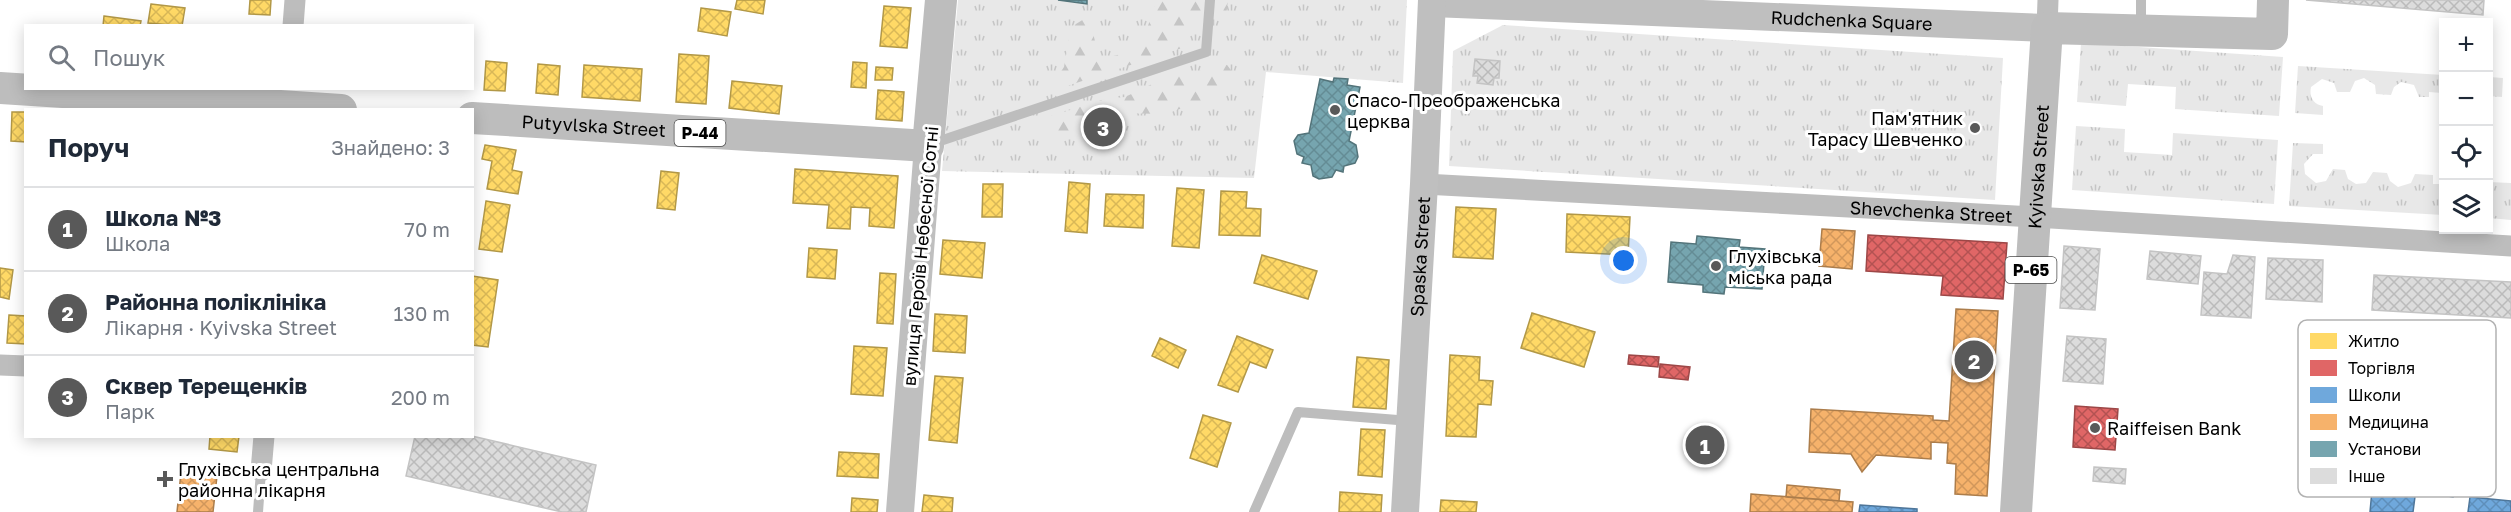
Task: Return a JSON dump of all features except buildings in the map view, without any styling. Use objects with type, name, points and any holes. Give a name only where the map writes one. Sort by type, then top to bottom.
[{"type":"main road","name":"вулиця Героїв Небесної Сотні","points":[[928,146],[941,0]]},
{"type":"main road","name":"Rudchenka Square","points":[[2048,14],[2141,15],[2272,34],[2273,0]]},
{"type":"main road","name":"Kyivska Street","points":[[2016,512],[2048,14]]},
{"type":"main road","points":[[0,88],[24,89]]},
{"type":"main road","points":[[44,90],[288,101],[329,108]]},
{"type":"main road","name":"Putyvlska Street","points":[[474,118],[928,146]]},
{"type":"street","points":[[293,24],[295,0]]},
{"type":"street","name":"Rudchenka Square","points":[[1432,2],[2048,14]]},
{"type":"street","name":"Spaska Street","points":[[1406,512],[1432,2]]},
{"type":"street","name":"вулиця Героїв Небесної Сотні","points":[[900,512],[928,146]]},
{"type":"street","name":"Shevchenka Street","points":[[1424,184],[2035,217],[2511,246]]},
{"type":"street","points":[[0,365],[24,366]]},
{"type":"street","points":[[261,471],[264,438]]},
{"type":"lane","points":[[928,146],[1206,52],[1210,0]]},
{"type":"lane","points":[[1254,512],[1298,412],[1411,422]]},
{"type":"lane","points":[[258,512],[261,471]]},
{"type":"green space","points":[[958,0],[1407,0],[1403,83],[1266,72],[1254,178],[942,171]]},
{"type":"green space","points":[[1156,0],[1228,0],[1226,16],[1193,22],[1185,27],[1182,48],[1061,88],[1058,76],[1064,67],[1071,27],[1089,16],[1099,58],[1124,53],[1140,42]]},
{"type":"green space","points":[[1503,25],[2003,58],[1995,200],[1449,166],[1453,51]]},
{"type":"green space","points":[[2081,43],[2283,57],[2279,116],[2175,109],[2176,87],[2128,84],[2126,106],[2077,102]]},
{"type":"green space","points":[[1217,63],[1227,65],[1237,78],[1224,93],[1166,114],[1115,113],[1066,133],[1036,131],[1051,116],[1105,99],[1125,97],[1175,73],[1196,73]]},
{"type":"green space","points":[[2298,66],[2439,75],[2439,93],[2429,92],[2429,97],[2419,97],[2414,85],[2401,82],[2394,87],[2391,95],[2376,94],[2375,85],[2364,78],[2355,81],[2350,92],[2337,92],[2334,83],[2322,79],[2311,87],[2311,97],[2314,102],[2323,106],[2323,115],[2295,113]]},
{"type":"green space","points":[[2493,77],[2503,78],[2502,97],[2493,96]]},
{"type":"green space","points":[[2076,126],[2125,129],[2124,152],[2172,155],[2173,133],[2278,140],[2274,204],[2072,190]]},
{"type":"green space","points":[[2293,143],[2323,144],[2323,154],[2313,154],[2304,164],[2305,174],[2316,183],[2326,181],[2333,169],[2345,170],[2348,179],[2356,184],[2366,183],[2373,172],[2387,173],[2390,181],[2398,187],[2411,183],[2415,174],[2433,175],[2433,184],[2439,184],[2439,215],[2289,206]]},
{"type":"green space","points":[[2493,182],[2511,183],[2511,220],[2493,218]]},
{"type":"place","name":"Спасо-Преображенська церква","points":[[1335,110]]},
{"type":"place","name":"Сквер Терещенків","points":[[1103,127]]},
{"type":"place","name":"Пам'ятник Тарасу Шевченко","points":[[1975,128]]},
{"type":"place","name":"Глухівська міська рада","points":[[1716,266]]},
{"type":"place","name":"Районна поліклініка","points":[[1974,360]]},
{"type":"place","name":"Raiffeisen Bank","points":[[2095,428]]},
{"type":"place","name":"Школа №3","points":[[1705,445]]},
{"type":"place","name":"Глухівська центральна районна лікарня","points":[[165,479]]}]
